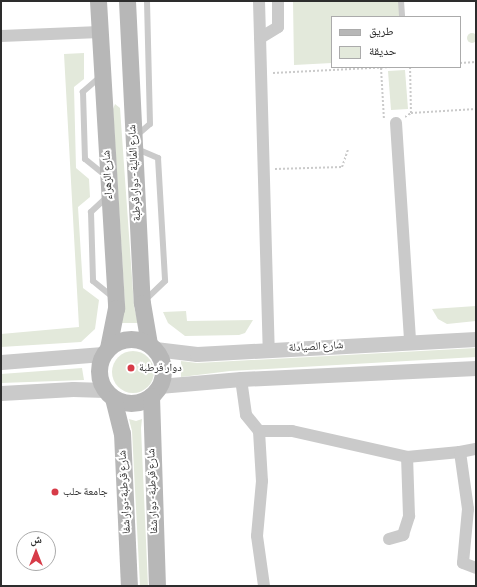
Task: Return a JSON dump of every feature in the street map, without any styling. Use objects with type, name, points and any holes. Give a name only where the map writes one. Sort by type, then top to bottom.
[{"type":"main road","name":"شارع الزهراء","points":[[98,1],[116,300],[106,351]]},
{"type":"main road","name":"شارع المالية - دوار قرطبة","points":[[127,1],[130,91],[142,303],[152,346]]},
{"type":"main road","points":[[104,93],[130,91]]},
{"type":"main road","points":[[128,338],[139,339],[152,346],[162,367],[155,391],[132,403],[109,394],[98,372],[106,351],[117,341],[128,338]]},
{"type":"main road","name":"شارع قرطبة- دوار شفا","points":[[155,391],[157,586]]},
{"type":"main road","name":"شارع قرطبة-دوار شفا","points":[[109,394],[122,433],[129,586]]},
{"type":"street","points":[[259,1],[269,350]]},
{"type":"street","points":[[260,38],[278,27],[278,1]]},
{"type":"street","points":[[1,36],[100,32]]},
{"type":"street","points":[[390,123],[410,342]]},
{"type":"street","name":"شارع الصيادلة","points":[[152,346],[197,354],[476,338]]},
{"type":"street","points":[[1,362],[106,351]]},
{"type":"street","points":[[155,391],[241,379],[476,368]]},
{"type":"street","points":[[241,379],[246,415],[259,431],[262,481],[257,536],[264,586]]},
{"type":"street","points":[[1,393],[73,389],[109,394]]},
{"type":"street","points":[[259,431],[292,431],[407,457],[476,449]]},
{"type":"street","points":[[460,452],[468,509],[463,563],[476,568]]},
{"type":"street","points":[[389,539],[403,535],[409,516],[407,457]]},
{"type":"lane","points":[[142,303],[165,281],[158,158],[133,143],[150,124],[147,1]]},
{"type":"lane","points":[[401,1],[402,16]]},
{"type":"lane","points":[[102,75],[83,92],[84,159],[108,178]]},
{"type":"path","points":[[461,63],[476,62]]},
{"type":"path","points":[[261,74],[381,68],[390,123],[410,113],[476,109]]},
{"type":"path","points":[[410,68],[410,113]]},
{"type":"path","points":[[263,170],[342,167],[348,150]]},
{"type":"green space","points":[[293,1],[401,1],[402,16],[331,16],[331,63],[294,65]]},
{"type":"green space","points":[[470,33],[474,33],[476,34],[476,42],[470,43],[467,40],[467,36]]},
{"type":"green space","points":[[84,53],[84,79],[74,87],[76,168],[89,179],[90,197],[78,207],[83,288],[99,300],[95,329],[81,342],[1,347],[1,334],[79,327],[64,54]]},
{"type":"green space","points":[[405,70],[408,109],[391,110],[388,71]]},
{"type":"green space","points":[[115,104],[120,108],[134,306],[138,323],[121,323],[125,306],[113,109]]},
{"type":"green space","points":[[476,306],[476,321],[447,324],[438,319],[432,309]]},
{"type":"green space","points":[[186,311],[187,321],[253,320],[245,333],[239,335],[185,336],[168,323],[163,312]]},
{"type":"green space","points":[[476,348],[476,357],[230,371],[181,377],[181,361],[197,363]]},
{"type":"green space","points":[[133,351],[148,357],[154,372],[148,387],[133,393],[118,387],[112,372],[118,357]]},
{"type":"green space","points":[[82,368],[84,380],[1,383],[1,374]]},
{"type":"green space","points":[[129,419],[136,421],[142,419],[141,428],[148,586],[140,586],[132,431]]},
{"type":"place","name":"دوار قرطبة","points":[[131,368]]},
{"type":"place","name":"جامعة حلب","points":[[55,492]]}]
